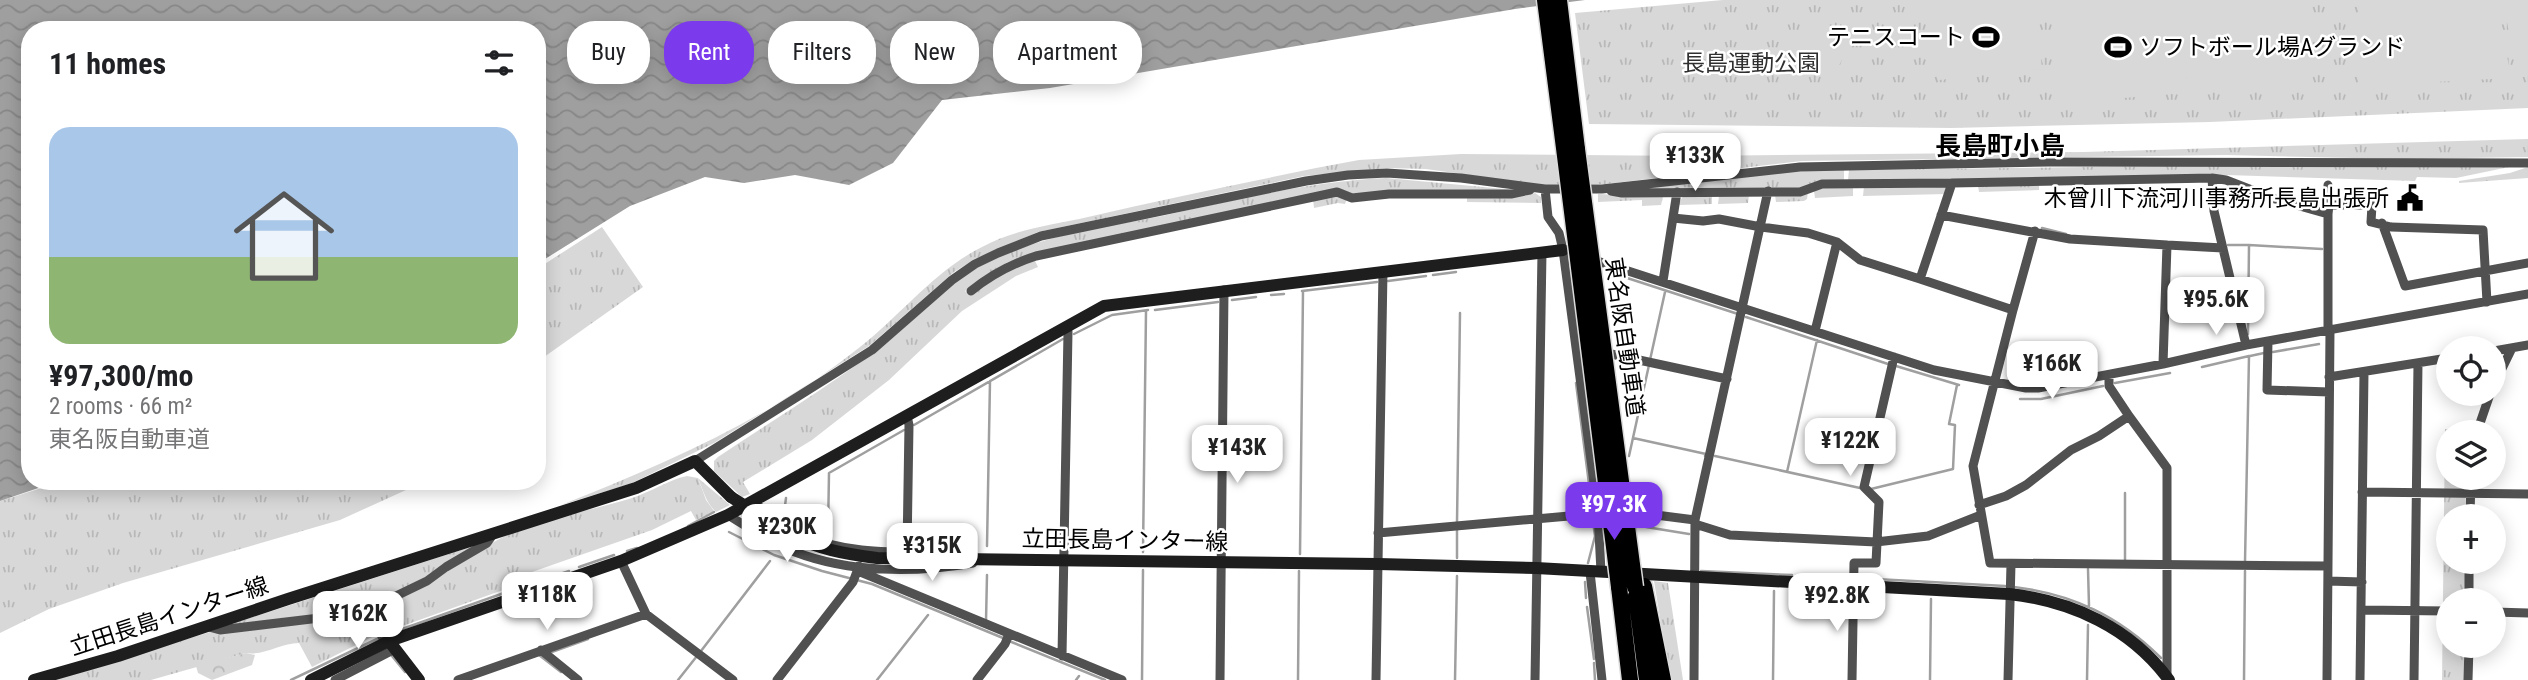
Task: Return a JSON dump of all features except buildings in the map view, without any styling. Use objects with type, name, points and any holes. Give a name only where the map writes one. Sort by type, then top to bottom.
[{"type":"highway","name":"東名阪自動車道","points":[[1545,0],[1647,680]]},
{"type":"highway","name":"東名阪自動車道","points":[[1559,0],[1633,586],[1630,679]]},
{"type":"highway","points":[[1633,586],[1663,680]]},
{"type":"main road","points":[[311,680],[390,644],[621,561],[728,515],[1092,310],[1115,303],[1563,250]]},
{"type":"main road","name":"立田長島インター線","points":[[34,680],[209,627],[494,532],[636,488],[695,461],[731,497],[802,541],[838,553],[877,558],[1536,568],[2009,594],[2058,603],[2108,625],[2142,650],[2167,679]]},
{"type":"main road","points":[[390,644],[419,680]]},
{"type":"street","points":[[695,461],[872,350],[934,293],[975,264],[1041,236],[1348,174],[1423,175],[1540,189],[1602,189],[1800,167],[2050,162],[2528,163]]},
{"type":"street","points":[[1602,189],[1622,193],[1800,192],[1822,184],[2212,178],[2226,180],[2275,199],[2329,210],[2372,205],[2371,222],[2391,227],[2483,230],[2487,302]]},
{"type":"street","points":[[2212,178],[2214,211],[2246,345]]},
{"type":"street","points":[[1920,279],[1952,183]]},
{"type":"street","points":[[2327,680],[2328,185]]},
{"type":"street","points":[[1540,189],[1548,217],[1559,233],[1563,250],[1598,513],[1595,572],[1602,680]]},
{"type":"street","points":[[971,291],[991,275],[1036,256],[1337,192],[1352,198],[1389,194],[1511,194],[1540,189]]},
{"type":"street","points":[[1694,680],[1695,522],[1768,191]]},
{"type":"street","points":[[1663,281],[1677,192]]},
{"type":"street","points":[[1941,215],[2070,239],[2223,248]]},
{"type":"street","points":[[1674,218],[1719,219],[1808,233],[1837,242],[1860,260],[2013,310]]},
{"type":"street","points":[[2382,223],[2405,286],[2528,263]]},
{"type":"street","points":[[2035,231],[1973,466],[1990,563],[2328,566]]},
{"type":"street","points":[[1815,331],[1837,242]]},
{"type":"street","points":[[2162,364],[2167,245]]},
{"type":"street","points":[[1563,250],[1934,370],[2025,388],[2109,375],[2246,345],[2528,294]]},
{"type":"street","points":[[1535,680],[1542,252]]},
{"type":"street","points":[[1376,680],[1383,271]]},
{"type":"street","points":[[1220,680],[1224,290]]},
{"type":"street","points":[[1062,656],[1066,326]]},
{"type":"street","points":[[2268,341],[2267,390],[2329,392]]},
{"type":"street","points":[[2506,349],[2528,345]]},
{"type":"street","points":[[1576,346],[1727,379]]},
{"type":"street","points":[[2506,360],[2512,348]]},
{"type":"street","points":[[1852,680],[1854,563],[1875,563],[1879,502],[1864,487],[1894,357]]},
{"type":"street","points":[[2329,377],[2436,360]]},
{"type":"street","points":[[2414,680],[2418,363]]},
{"type":"street","points":[[2360,680],[2364,372]]},
{"type":"street","points":[[2109,375],[2109,386],[2168,468],[2167,679]]},
{"type":"street","points":[[907,416],[907,551]]},
{"type":"street","points":[[1378,533],[1537,517],[1640,513],[1695,522],[1730,534],[1876,542],[1928,536],[2026,485],[2071,450],[2129,416]]},
{"type":"street","points":[[2470,490],[2470,504]]},
{"type":"street","points":[[2362,492],[2528,494]]},
{"type":"street","points":[[752,502],[804,535],[828,543],[870,550],[985,555],[999,559]]},
{"type":"street","points":[[728,515],[796,552],[857,573],[1007,638],[1122,680]]},
{"type":"street","points":[[209,627],[220,630],[336,616],[369,609],[427,581],[487,543],[494,532]]},
{"type":"street","points":[[777,680],[857,573],[999,559]]},
{"type":"street","points":[[621,561],[646,614],[733,680]]},
{"type":"street","points":[[2008,680],[2011,564]]},
{"type":"street","points":[[2328,581],[2362,582]]},
{"type":"street","points":[[335,680],[390,644],[369,609]]},
{"type":"street","points":[[2361,610],[2436,611]]},
{"type":"street","points":[[2506,612],[2528,613]]},
{"type":"street","points":[[458,680],[646,614]]},
{"type":"street","points":[[992,680],[980,676],[1007,638]]},
{"type":"street","points":[[541,650],[578,680]]},
{"type":"street","points":[[2468,680],[2469,658]]},
{"type":"green space","name":"長島運動公園","points":[[1723,0],[2528,0],[2528,108],[2210,122],[1951,128],[1589,124],[1575,13]]},
{"type":"green space","name":"テニスコート","points":[[1968,0],[2035,0],[2042,69],[1939,80],[1929,5]]},
{"type":"green space","name":"ソフトボール場Aグランド","points":[[2049,0],[2177,0],[2185,93],[2061,103]]},
{"type":"green space","points":[[2181,0],[2308,0],[2312,86],[2188,93]]},
{"type":"green space","points":[[2359,0],[2497,0],[2511,78],[2358,86]]},
{"type":"green space","points":[[2503,0],[2528,0],[2528,76],[2517,77]]},
{"type":"green space","points":[[1822,32],[1837,38],[1843,53],[1837,68],[1822,74],[1807,68],[1801,53],[1807,38]]},
{"type":"green space","points":[[2528,139],[2528,157],[2399,159],[2226,155],[1802,161],[1606,184],[1541,185],[1426,169],[1388,168],[1304,176],[1038,232],[975,259],[954,272],[869,346],[811,383],[860,347],[948,268],[994,241],[1034,228],[1359,160],[1461,154],[1692,156],[2084,152]]},
{"type":"green space","points":[[2241,165],[2509,167],[2456,178],[2417,177],[2415,181],[2227,175],[1848,180],[1849,170]]},
{"type":"green space","points":[[2528,167],[2528,178],[2459,183],[2459,181],[2510,173]]},
{"type":"green space","points":[[1844,169],[1844,181],[1800,189],[1631,190],[1767,173]]},
{"type":"green space","points":[[1386,178],[1515,190],[1354,194],[1337,189],[1008,262],[979,279],[965,291],[969,295],[992,277],[1034,259],[1038,267],[1016,276],[962,311],[889,380],[812,440],[743,482],[750,494],[742,497],[714,471],[714,461],[718,457],[872,354],[950,286],[999,256],[1044,240],[1091,229],[1301,187]]},
{"type":"green space","points":[[2039,185],[2039,190],[1979,192],[1978,186]]},
{"type":"green space","points":[[1853,186],[1853,196],[1815,198],[1814,191],[1826,187]]},
{"type":"green space","points":[[1864,186],[1945,186],[1947,189],[1946,194],[1863,196]]},
{"type":"green space","points":[[1808,192],[1804,201],[1776,202],[1775,195]]},
{"type":"green space","points":[[1535,193],[1541,197],[1541,203],[1467,202],[1467,196],[1523,196]]},
{"type":"green space","points":[[1598,194],[1663,197],[1661,205],[1642,206],[1642,200],[1598,202]]},
{"type":"green space","points":[[1337,195],[1347,198],[1345,204],[1314,208],[1313,199]]},
{"type":"green space","points":[[1712,195],[1712,204],[1678,205],[1683,196]]},
{"type":"green space","points":[[1749,195],[1748,203],[1718,204],[1719,196]]},
{"type":"green space","points":[[602,227],[643,287],[546,356],[546,263]]},
{"type":"green space","points":[[773,406],[714,443],[630,484],[561,505],[678,456]]},
{"type":"green space","points":[[687,476],[698,478],[706,500],[714,511],[696,520],[691,511],[652,530],[532,572],[517,585],[383,633],[375,613],[376,608],[501,538],[537,523],[632,498]]},
{"type":"green space","points":[[698,478],[730,505],[716,512],[707,500]]},
{"type":"green space","points":[[35,490],[406,490],[340,520],[123,583],[49,609],[0,633],[0,501]]},
{"type":"green space","points":[[2444,490],[2466,490],[2465,504],[2444,504]]},
{"type":"green space","points":[[480,544],[427,579],[367,607],[222,627]]},
{"type":"green space","points":[[2443,574],[2465,574],[2465,588],[2443,588]]},
{"type":"green space","points":[[1654,581],[1668,583],[1683,680],[1670,680]]},
{"type":"green space","points":[[366,614],[376,634],[374,636],[312,667],[299,643],[259,653],[246,653],[151,680],[51,680],[210,632]]},
{"type":"green space","points":[[246,653],[255,655],[252,665],[212,680],[198,673],[196,666]]},
{"type":"green space","points":[[2442,658],[2464,658],[2464,680],[2442,680]]},
{"type":"water","points":[[0,0],[1585,0],[1515,9],[1142,72],[1142,21],[993,21],[993,84],[1074,84],[942,100],[893,163],[849,185],[795,175],[744,183],[705,177],[630,206],[546,258],[546,21],[21,21],[21,490],[32,490],[0,501]]},
{"type":"waterway","points":[[2042,228],[2066,234]]},
{"type":"waterway","points":[[2228,245],[2249,245],[2248,334]]},
{"type":"waterway","points":[[2249,245],[2322,249]]},
{"type":"waterway","points":[[1433,275],[1456,272]]},
{"type":"waterway","points":[[1388,281],[1426,276]]},
{"type":"waterway","points":[[1621,276],[1738,314]]},
{"type":"waterway","points":[[1302,291],[1377,282]]},
{"type":"waterway","points":[[1300,554],[1303,291]]},
{"type":"waterway","points":[[1650,360],[1665,292]]},
{"type":"waterway","points":[[1271,295],[1284,294]]},
{"type":"waterway","points":[[1232,300],[1256,297]]},
{"type":"waterway","points":[[1155,310],[1218,302]]},
{"type":"waterway","points":[[1074,334],[1112,315],[1148,310]]},
{"type":"waterway","points":[[1143,552],[1146,311]]},
{"type":"waterway","points":[[1457,522],[1460,313]]},
{"type":"waterway","points":[[1746,317],[1888,364]]},
{"type":"waterway","points":[[914,425],[1063,339]]},
{"type":"waterway","points":[[1787,472],[1817,340]]},
{"type":"waterway","points":[[2273,352],[2319,344]]},
{"type":"waterway","points":[[2250,356],[2264,353]]},
{"type":"waterway","points":[[2202,367],[2249,356],[2245,562]]},
{"type":"waterway","points":[[1629,456],[1649,365]]},
{"type":"waterway","points":[[1896,366],[1959,385]]},
{"type":"waterway","points":[[2115,383],[2170,373]]},
{"type":"waterway","points":[[987,546],[990,381]]},
{"type":"waterway","points":[[1576,383],[1592,507]]},
{"type":"waterway","points":[[1871,489],[1953,469],[1955,425],[1949,424],[1957,385]]},
{"type":"waterway","points":[[2020,399],[2041,399],[2103,386]]},
{"type":"waterway","points":[[786,498],[784,513],[807,528],[828,533],[829,473],[904,430]]},
{"type":"waterway","points":[[1633,438],[1706,454],[1705,456]]},
{"type":"waterway","points":[[1715,456],[1860,488]]},
{"type":"waterway","points":[[2125,493],[2125,562]]},
{"type":"waterway","points":[[688,526],[714,512]]},
{"type":"waterway","points":[[1588,563],[1595,536],[1593,521]]},
{"type":"waterway","points":[[1646,527],[1689,534]]},
{"type":"waterway","points":[[1457,529],[1457,558]]},
{"type":"waterway","points":[[729,532],[774,555],[872,584],[1003,638]]},
{"type":"waterway","points":[[627,551],[637,548]]},
{"type":"waterway","points":[[579,567],[614,555]]},
{"type":"waterway","points":[[701,651],[770,561]]},
{"type":"waterway","points":[[2088,569],[2089,606]]},
{"type":"waterway","points":[[1142,680],[1143,570]]},
{"type":"waterway","points":[[527,585],[569,571]]},
{"type":"waterway","points":[[1298,680],[1299,571]]},
{"type":"waterway","points":[[1701,571],[1792,575]]},
{"type":"waterway","points":[[2244,680],[2245,571]]},
{"type":"waterway","points":[[986,621],[987,575]]},
{"type":"waterway","points":[[1455,680],[1457,576]]},
{"type":"waterway","points":[[1802,576],[1849,578]]},
{"type":"waterway","points":[[1857,578],[2005,586]]},
{"type":"waterway","points":[[1585,582],[1586,598]]},
{"type":"waterway","points":[[2014,587],[2056,595],[2094,609],[2128,630],[2161,658]]},
{"type":"waterway","points":[[388,634],[518,588]]},
{"type":"waterway","points":[[1773,680],[1774,591]]},
{"type":"waterway","points":[[1930,680],[1931,599]]},
{"type":"waterway","points":[[1587,607],[1594,659]]},
{"type":"waterway","points":[[877,680],[928,615]]},
{"type":"waterway","points":[[2087,680],[2088,625]]},
{"type":"waterway","points":[[291,680],[377,639]]},
{"type":"waterway","points":[[549,653],[588,639]]},
{"type":"waterway","points":[[1009,641],[1105,680]]},
{"type":"waterway","points":[[539,655],[561,672]]},
{"type":"waterway","points":[[392,656],[405,672]]},
{"type":"waterway","points":[[678,680],[697,656]]},
{"type":"waterway","points":[[1594,663],[1595,680]]},
{"type":"waterway","points":[[1076,680],[1079,676]]},
{"type":"place","name":"テニスコート","points":[[1986,37]]},
{"type":"place","name":"ソフトボール場Aグランド","points":[[2118,47]]},
{"type":"place","name":"木曾川下流河川事務所長島出張所","points":[[2410,198]]},
{"type":"district","name":"長島町小島","points":[[2000,146]]}]
